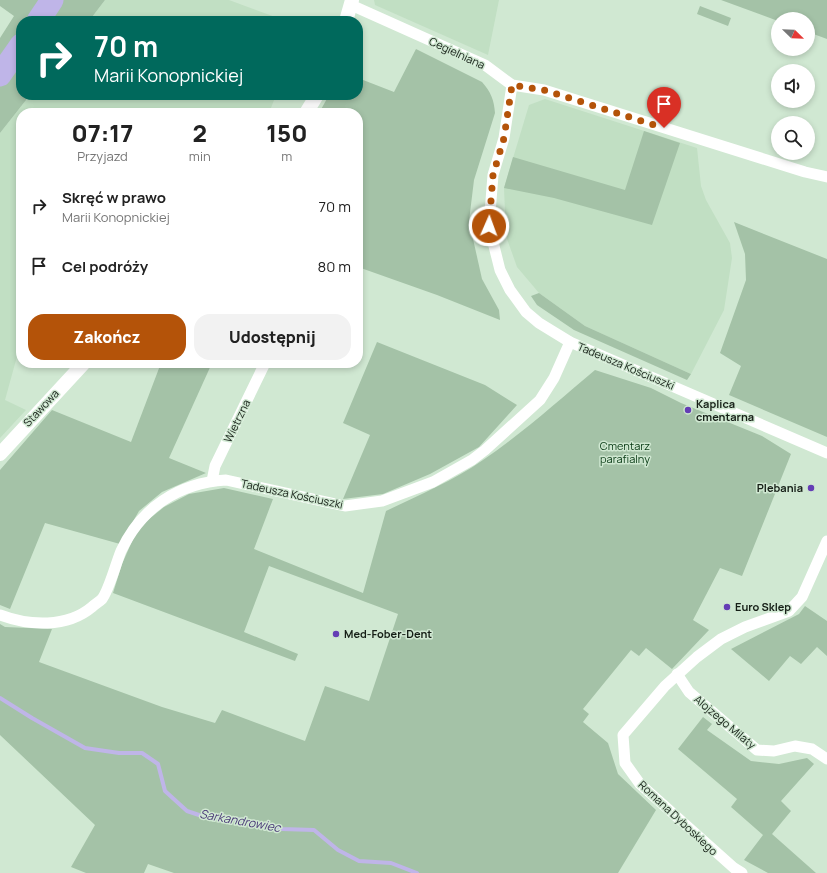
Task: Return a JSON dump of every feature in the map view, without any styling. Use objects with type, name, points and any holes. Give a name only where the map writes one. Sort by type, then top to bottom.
[{"type":"street","points":[[348,16],[352,3]]},
{"type":"street","name":"Cegielniana","points":[[352,3],[485,65],[512,85]]},
{"type":"street","points":[[570,342],[539,323],[526,312],[518,301],[500,270],[489,226],[493,175],[504,138],[512,85],[544,90],[805,172],[827,177]]},
{"type":"street","name":"Tadeusza Kościuszki","points":[[0,615],[27,623],[46,623],[74,618],[88,611],[102,599],[130,533],[144,515],[172,494],[212,481],[226,480],[345,506],[382,502],[426,485],[476,457],[540,400],[554,378],[570,342],[827,453]]},
{"type":"street","name":"Stawowa","points":[[0,454],[79,368]]},
{"type":"street","name":"Wietrzna","points":[[212,481],[215,466],[263,368]]},
{"type":"street","name":"Romana Dyboskiego","points":[[742,873],[734,868],[640,784],[625,763],[623,735],[665,686],[696,657],[721,639],[744,627],[789,610],[802,597],[827,542]]},
{"type":"street","name":"Alojzego Milaty","points":[[677,674],[689,692],[757,750],[774,752],[795,746],[812,749],[827,759]]},
{"type":"shaded area","points":[[105,0],[229,0],[272,16],[93,16]]},
{"type":"shaded area","points":[[374,0],[499,0],[488,55],[375,5]]},
{"type":"shaded area","points":[[545,99],[697,148],[701,186],[706,200],[730,243],[732,258],[724,310],[691,374],[585,326],[539,293],[517,267],[506,236],[504,188],[529,105]]},
{"type":"shaded area","points":[[26,100],[274,100],[271,108],[20,108]]},
{"type":"shaded area","points":[[16,113],[16,360],[5,400],[26,410],[0,438],[0,133]]},
{"type":"green space","points":[[0,0],[105,0],[93,16],[16,16],[16,100],[26,100],[20,108],[16,108],[16,113],[0,133],[0,38],[14,16],[0,6]]},
{"type":"green space","points":[[721,0],[827,0],[827,39],[815,35],[815,12],[771,12],[771,18]]},
{"type":"green space","points":[[700,6],[731,18],[728,26],[697,14]]},
{"type":"green space","points":[[416,49],[482,82],[490,93],[494,104],[495,113],[474,180],[469,221],[482,279],[499,310],[500,320],[437,295],[363,269],[363,108],[322,108],[326,100],[363,100],[363,80],[394,92]]},
{"type":"green space","points":[[644,131],[680,143],[652,225],[554,198],[504,188],[513,157],[625,190]]},
{"type":"green space","points":[[734,222],[827,259],[827,437],[729,395],[741,366],[720,353],[746,280],[745,254]]},
{"type":"green space","points":[[539,293],[585,326],[691,374],[687,380],[574,330],[537,305],[531,296]]},
{"type":"green space","points":[[377,342],[485,385],[517,405],[479,447],[430,474],[383,494],[343,499],[370,435],[343,423]]},
{"type":"green space","points":[[159,368],[210,368],[169,458],[206,473],[162,492],[139,511],[120,544],[45,523],[10,609],[0,605],[0,470],[52,410],[131,442]]},
{"type":"green space","name":"Cmentarz parafialny","points":[[595,370],[651,388],[681,403],[762,436],[791,454],[742,576],[720,568],[693,620],[709,630],[672,669],[646,648],[639,656],[631,650],[583,709],[589,714],[583,722],[608,743],[618,774],[656,810],[618,873],[174,873],[148,864],[144,873],[86,873],[71,867],[95,825],[0,735],[0,624],[5,627],[52,629],[39,662],[162,707],[215,723],[222,710],[305,741],[325,686],[369,701],[398,614],[269,566],[244,632],[298,654],[295,661],[113,593],[122,564],[138,528],[164,507],[189,494],[224,488],[273,499],[254,549],[363,593],[386,511],[472,468],[527,428]]},
{"type":"green space","points":[[805,606],[827,621],[827,656],[817,647],[801,664],[790,656],[769,681],[731,649],[799,614]]},
{"type":"green space","points":[[703,717],[712,724],[707,730],[751,761],[779,764],[807,758],[814,764],[781,801],[791,811],[772,834],[816,873],[768,873],[744,860],[763,835],[731,807],[737,799],[678,749]]},
{"type":"waterway","points":[[41,16],[52,0]]},
{"type":"waterway","points":[[0,75],[16,52]]},
{"type":"waterway","name":"Sarkandrowiec","points":[[0,698],[85,748],[119,753],[142,753],[158,764],[165,791],[187,811],[205,817],[237,819],[282,829],[314,830],[338,850],[359,861],[391,863],[417,873]]},
{"type":"place","name":"Kaplica cmentarna","points":[[688,410]]},
{"type":"place","name":"Plebania","points":[[811,488]]},
{"type":"place","name":"Euro Sklep","points":[[727,607]]},
{"type":"place","name":"Med-Fober-Dent","points":[[336,634]]},
{"type":"route","points":[[489,226],[493,175],[504,138],[512,85],[544,90],[664,128]]}]
